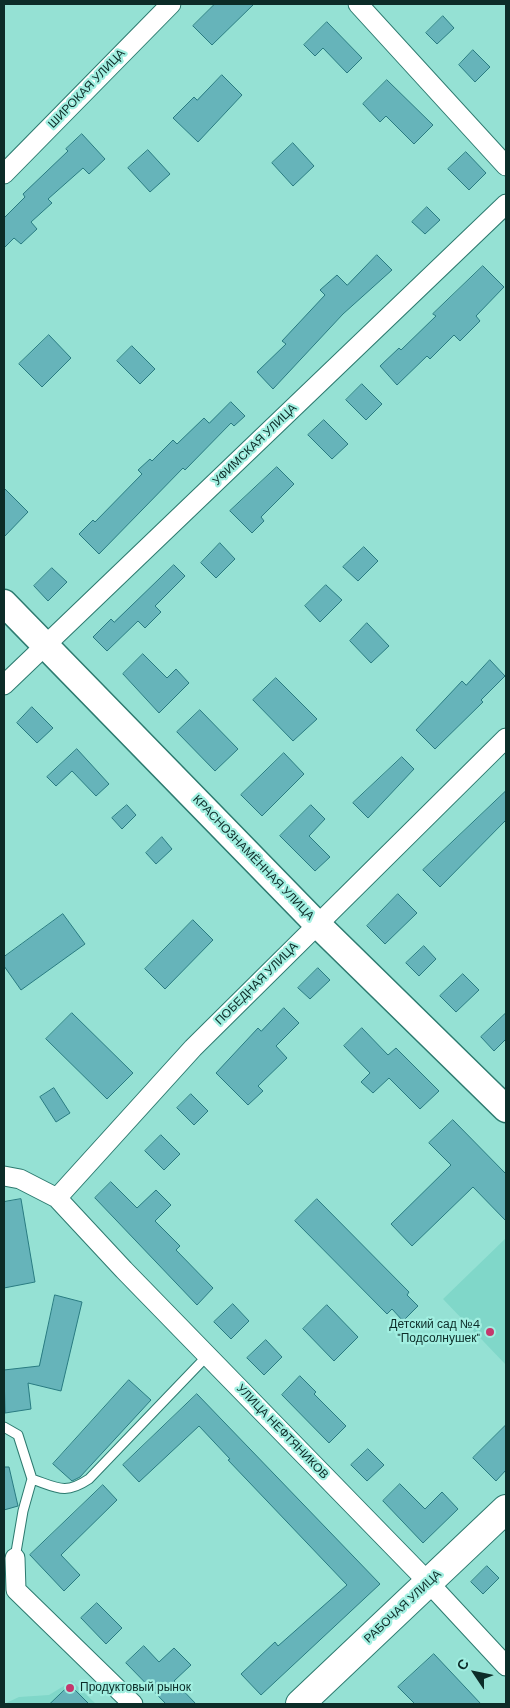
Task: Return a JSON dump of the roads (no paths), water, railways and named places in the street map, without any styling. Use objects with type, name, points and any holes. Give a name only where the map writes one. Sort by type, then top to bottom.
[{"type":"main road","name":"РАБОЧАЯ УЛИЦА","points":[[300,1704],[506,1509]]},
{"type":"street","name":"ШИРОКАЯ УЛИЦА","points":[[4,174],[171,4]]},
{"type":"street","points":[[358,4],[506,166]]},
{"type":"street","name":"УФИМСКАЯ УЛИЦА","points":[[4,685],[506,204]]},
{"type":"street","name":"КРАСНОЗНАМЁННАЯ УЛИЦА","points":[[4,603],[317,924],[506,1109]]},
{"type":"street","name":"ПОБЕДНАЯ УЛИЦА","points":[[58,1198],[193,1048],[506,738]]},
{"type":"street","points":[[4,1176],[20,1179],[58,1198]]},
{"type":"street","name":"УЛИЦА НЕФТЯНИКОВ","points":[[58,1198],[208,1356],[429,1583],[506,1666]]},
{"type":"street","points":[[15,1558],[16,1590],[133,1704]]},
{"type":"lane","points":[[32,1479],[60,1488],[74,1489],[89,1479],[208,1356]]},
{"type":"lane","points":[[4,1427],[18,1435],[32,1479],[23,1511],[15,1558]]},
{"type":"place","name":"Детский сад №4 \"Подсолнушек\"","points":[[490,1332]]},
{"type":"place","name":"Продуктовый рынок","points":[[70,1688]]}]
